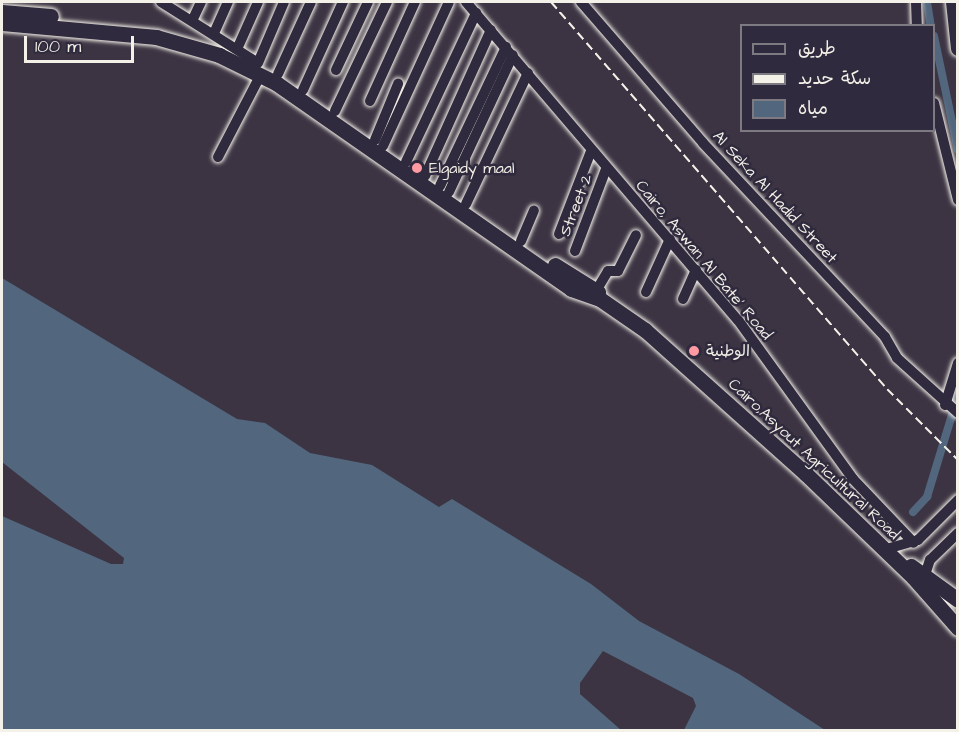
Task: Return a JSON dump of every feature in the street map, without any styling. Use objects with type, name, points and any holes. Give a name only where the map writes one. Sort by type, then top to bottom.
[{"type":"highway","name":"Cairo,Asyout Agricultural Road","points":[[9,12],[142,25],[278,74],[335,111],[465,204],[596,291],[697,367],[890,548],[957,600]]},
{"type":"highway","name":"Cairo,Asyout Agricultural Road","points":[[257,66],[571,289],[600,299],[645,330],[805,473],[913,577],[957,628]]},
{"type":"main road","points":[[953,2],[957,49]]},
{"type":"street","points":[[161,2],[173,4],[238,46],[257,66]]},
{"type":"street","points":[[193,19],[201,2]]},
{"type":"street","points":[[215,31],[228,2]]},
{"type":"street","points":[[238,46],[258,2]]},
{"type":"street","points":[[218,157],[284,2]]},
{"type":"street","points":[[278,74],[311,2]]},
{"type":"street","points":[[303,90],[343,2]]},
{"type":"street","points":[[336,70],[368,2]]},
{"type":"street","points":[[335,111],[387,2]]},
{"type":"street","points":[[370,101],[415,2]]},
{"type":"street","points":[[379,143],[449,2]]},
{"type":"street","name":"Cairo, Aswan Al Bate' Road","points":[[466,2],[528,72],[606,169],[696,270],[848,473],[914,543]]},
{"type":"street","name":"Al Seka Al Hadid Street","points":[[581,2],[703,143],[951,409]]},
{"type":"street","points":[[916,2],[917,24]]},
{"type":"street","points":[[406,162],[476,13]]},
{"type":"street","points":[[425,176],[491,30]]},
{"type":"street","points":[[445,189],[510,51]]},
{"type":"street","points":[[465,204],[528,72]]},
{"type":"street","points":[[379,143],[398,84]]},
{"type":"street","points":[[935,111],[957,200]]},
{"type":"street","points":[[559,234],[591,151]]},
{"type":"street","name":"Street 2","points":[[575,251],[606,169]]},
{"type":"street","points":[[521,241],[534,211]]},
{"type":"street","points":[[596,291],[608,270],[618,270],[636,235]]},
{"type":"street","points":[[646,292],[670,239]]},
{"type":"street","points":[[683,299],[696,270]]},
{"type":"street","points":[[951,409],[957,363]]},
{"type":"street","points":[[890,548],[914,543],[957,500]]},
{"type":"street","points":[[925,575],[930,560],[957,533]]},
{"type":"water","points":[[2,278],[237,419],[265,423],[310,453],[372,465],[439,507],[452,499],[591,584],[639,621],[739,674],[825,730],[684,730],[696,706],[693,698],[603,651],[580,683],[580,694],[621,730],[2,730],[2,516],[111,564],[123,564],[124,558],[2,462]]},
{"type":"waterway","points":[[927,2],[931,24]]},
{"type":"waterway","points":[[935,41],[958,150]]},
{"type":"waterway","points":[[913,512],[927,497],[958,395]]},
{"type":"railway","points":[[551,2],[887,389],[958,460]]},
{"type":"place","name":"Elgaidy maal","points":[[417,168]]},
{"type":"place","name":"الوطنية","points":[[694,351]]}]
